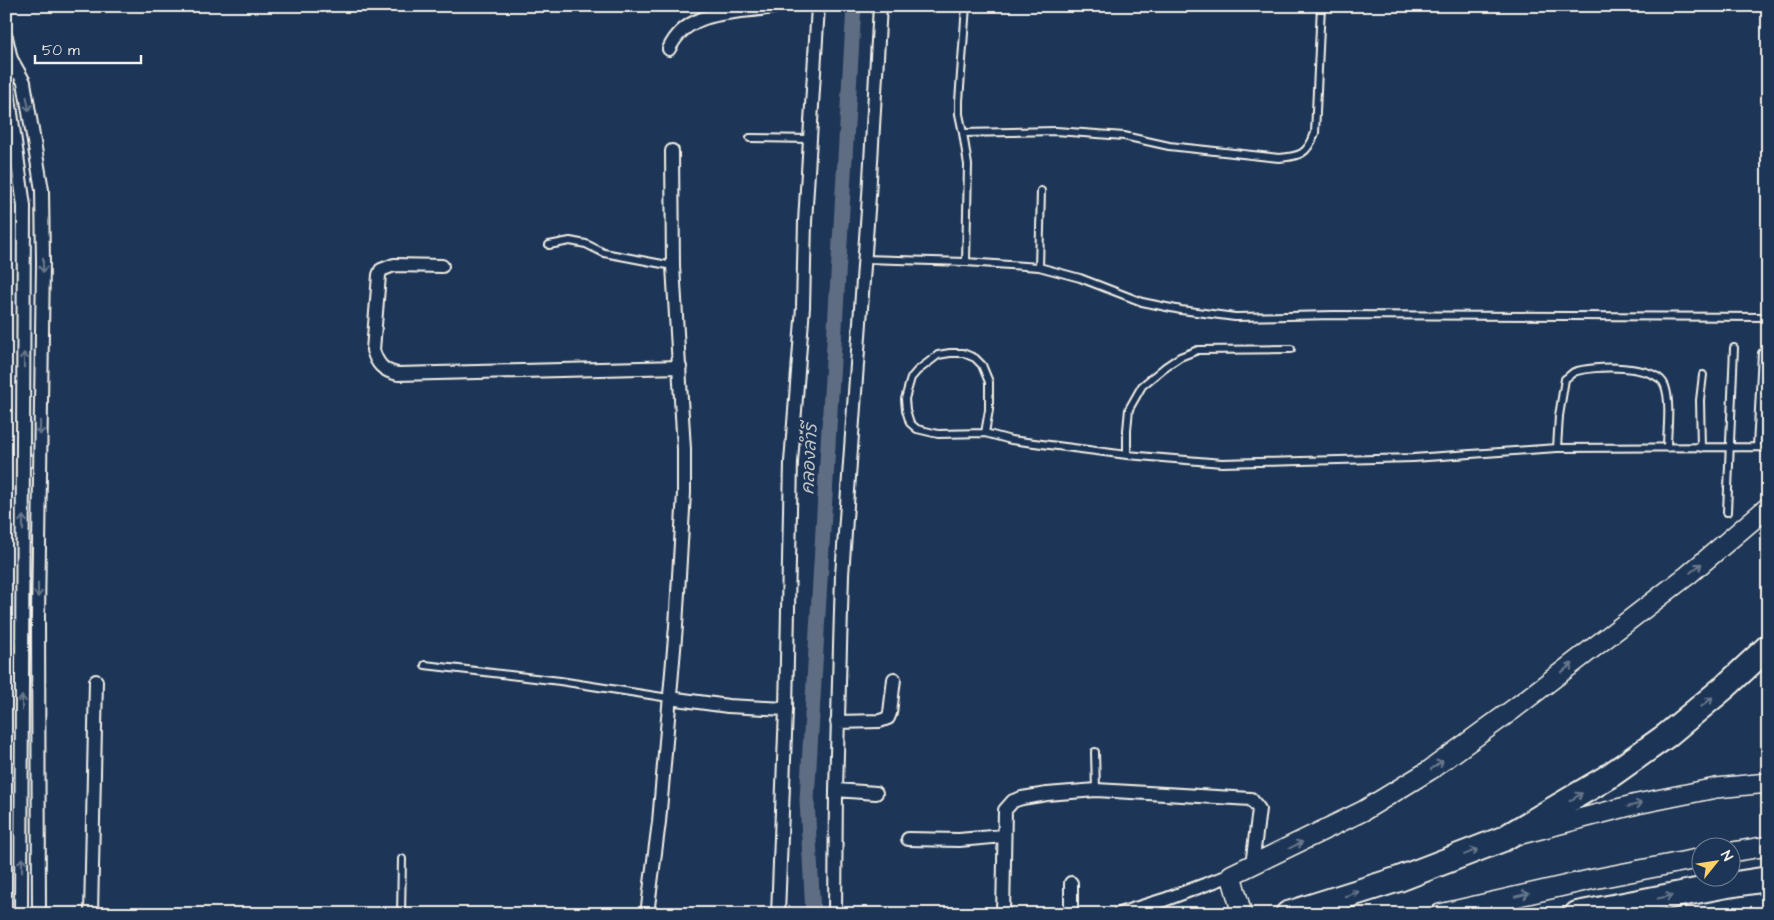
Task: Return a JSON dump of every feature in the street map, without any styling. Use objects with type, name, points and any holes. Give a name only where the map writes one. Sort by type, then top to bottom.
[{"type":"highway","points":[[1288,914],[1399,879],[1503,839],[1600,782],[1666,736],[1726,686],[1768,647]]},
{"type":"highway","points":[[1577,914],[1768,879]]},
{"type":"main road","points":[[1242,914],[1231,875],[1363,811],[1430,770],[1508,714],[1612,634],[1727,543],[1768,507]]},
{"type":"main road","points":[[1503,839],[1637,804],[1716,788],[1768,783]]},
{"type":"main road","points":[[1742,850],[1768,846]]},
{"type":"main road","points":[[1440,914],[1594,879],[1692,860]]},
{"type":"street","points":[[669,49],[674,38],[697,20],[714,15],[778,6]]},
{"type":"street","points":[[778,914],[786,709],[791,462],[802,307],[805,222],[818,6]]},
{"type":"street","points":[[835,914],[837,722],[842,576],[869,196],[880,6]]},
{"type":"street","points":[[6,37],[11,59],[24,82],[42,190],[43,262],[38,608],[39,914]]},
{"type":"street","points":[[11,59],[7,84],[24,206],[22,914]]},
{"type":"street","points":[[646,914],[659,822],[682,550],[684,493],[684,449],[673,266],[672,151]]},
{"type":"street","points":[[442,266],[394,265],[381,270],[378,275],[373,350],[376,360],[388,372],[398,374],[680,367]]},
{"type":"street","points":[[837,722],[884,721],[890,713],[894,678]]},
{"type":"street","points":[[91,914],[96,681]]},
{"type":"street","points":[[669,698],[720,705],[786,709]]},
{"type":"street","points":[[836,790],[876,793]]},
{"type":"street","points":[[1003,914],[1005,810],[1013,801],[1022,798],[1096,790],[1252,799],[1259,809],[1252,866]]},
{"type":"street","points":[[908,839],[959,840],[1004,836]]},
{"type":"street","points":[[1118,914],[1164,900],[1231,875]]},
{"type":"street","points":[[1071,884],[1071,914]]},
{"type":"lane","points":[[966,6],[958,114],[968,165],[966,262]]},
{"type":"lane","points":[[963,133],[1056,131],[1124,136],[1169,146],[1279,158],[1303,154],[1310,146],[1315,133],[1321,6]]},
{"type":"lane","points":[[750,138],[810,140]]},
{"type":"lane","points":[[1039,267],[1041,191]]},
{"type":"lane","points":[[549,245],[570,240],[586,244],[604,253],[673,266]]},
{"type":"lane","points":[[864,259],[966,262],[1039,267],[1080,278],[1142,302],[1182,310],[1235,317],[1334,315],[1768,317]]},
{"type":"lane","points":[[1727,512],[1734,348]]},
{"type":"lane","points":[[1127,455],[1127,430],[1130,409],[1142,386],[1180,357],[1198,350],[1291,349]]},
{"type":"lane","points":[[985,433],[989,410],[989,382],[982,365],[975,358],[963,353],[950,352],[938,355],[911,378],[906,399],[906,410],[910,423],[917,429],[928,433],[985,433],[1011,440],[1127,455],[1231,463],[1413,458],[1557,448],[1768,448]]},
{"type":"lane","points":[[1756,447],[1762,353]]},
{"type":"lane","points":[[1557,448],[1559,416],[1565,379],[1576,371],[1605,368],[1635,369],[1653,373],[1661,379],[1667,395],[1667,448]]},
{"type":"lane","points":[[1701,448],[1700,400],[1702,375]]},
{"type":"lane","points":[[425,665],[560,681],[669,698]]},
{"type":"lane","points":[[1095,752],[1096,790]]},
{"type":"lane","points":[[401,914],[402,859]]},
{"type":"waterway","name":"คลองลำรี","points":[[813,914],[807,800],[854,6]]}]
